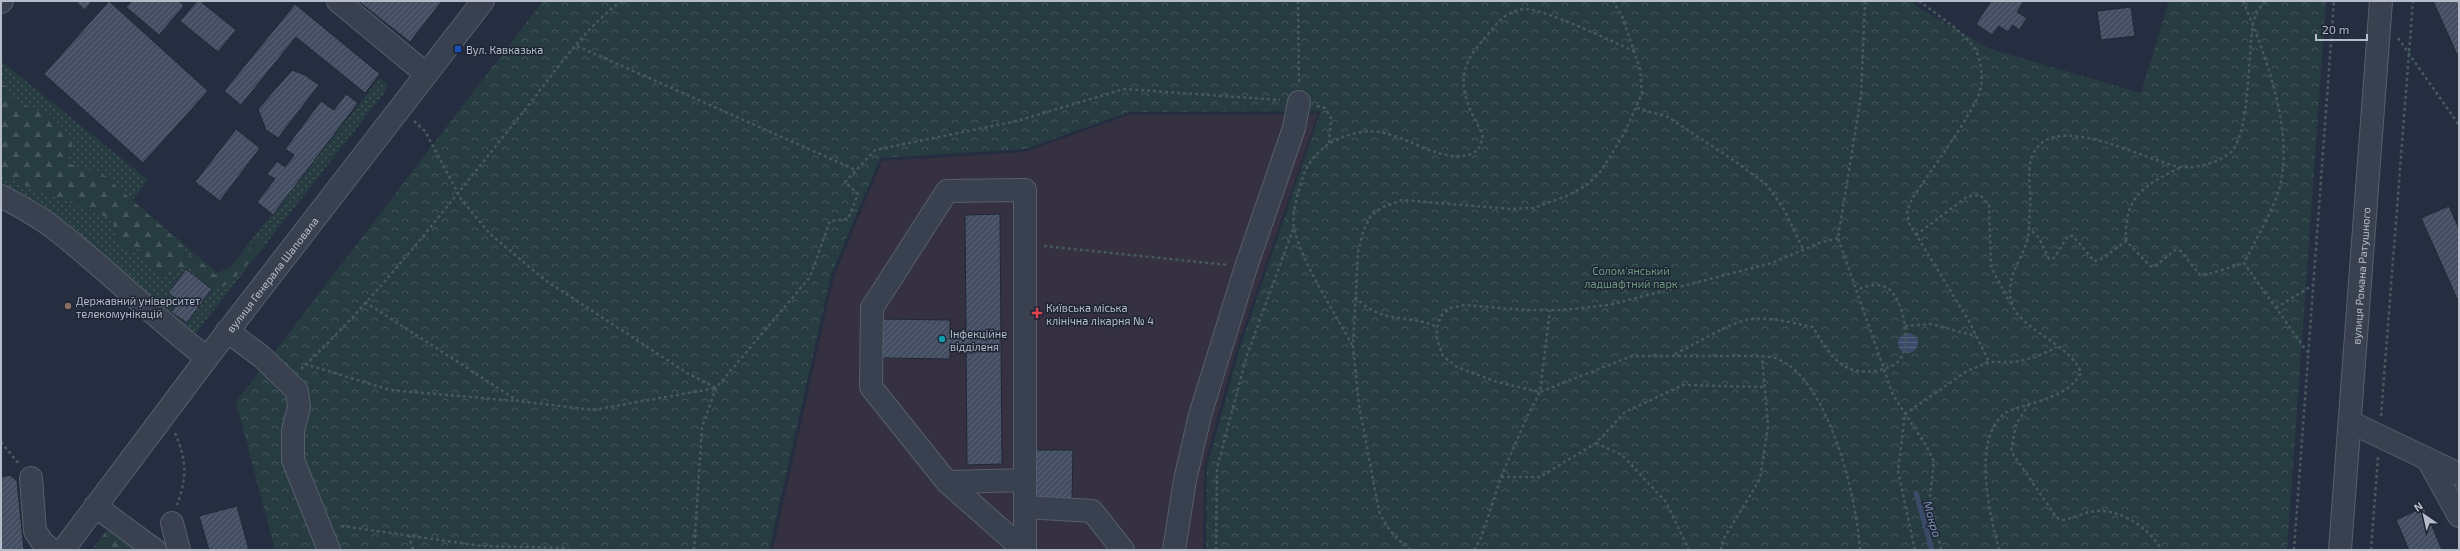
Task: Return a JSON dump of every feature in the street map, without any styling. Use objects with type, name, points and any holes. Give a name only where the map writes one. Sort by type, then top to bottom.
[{"type":"street","points":[[338,1],[426,74]]},
{"type":"street","name":"вулиця Генерала Шаповала","points":[[63,550],[227,331],[483,1]]},
{"type":"street","name":"вулиця Романа Ратушного","points":[[2340,550],[2380,8]]},
{"type":"street","points":[[1174,550],[1184,480],[1200,415],[1246,267],[1294,128],[1299,102]]},
{"type":"street","points":[[1025,190],[1025,550],[947,482],[871,387],[872,308],[947,191],[1025,190]]},
{"type":"street","points":[[1,196],[49,225],[94,260],[155,317],[207,358]]},
{"type":"street","points":[[227,331],[262,357],[297,391],[299,407],[293,431],[293,460],[329,550]]},
{"type":"street","points":[[2350,422],[2459,474]]},
{"type":"street","points":[[2428,460],[2459,516]]},
{"type":"street","points":[[31,478],[35,531],[43,542],[52,550]]},
{"type":"street","points":[[947,482],[1025,480]]},
{"type":"street","points":[[95,506],[155,550]]},
{"type":"street","points":[[1025,507],[1092,511],[1123,550]]},
{"type":"street","points":[[172,523],[179,550]]},
{"type":"path","points":[[287,382],[338,334],[458,192],[577,46],[614,6],[622,1]]},
{"type":"path","points":[[1298,1],[1299,102],[1325,108],[1331,118],[1328,143]]},
{"type":"path","points":[[1411,550],[1398,541],[1384,524],[1379,511],[1359,405],[1353,346],[1358,252],[1363,232],[1371,215],[1383,207],[1402,200],[1509,209],[1534,208],[1551,202],[1588,184],[1602,170],[1637,108],[1642,93],[1642,81],[1634,52],[1622,16],[1613,1]]},
{"type":"path","points":[[1865,1],[1860,96],[1838,238],[1885,368],[1893,395],[1927,447],[1934,462],[1930,496],[1941,550]]},
{"type":"path","points":[[1919,1],[1955,28],[1973,46],[1981,66],[1981,88],[1970,110],[1912,199],[1908,211],[1909,223],[1977,336],[1990,362]]},
{"type":"path","points":[[2243,1],[2253,24],[2274,94],[2283,143],[2283,167],[2280,187],[2244,263],[2206,275],[2200,275],[2181,251],[2175,250],[2154,267],[2150,266],[2126,241],[2125,225],[2129,207],[2140,190],[2182,167],[2213,163],[2232,151],[2244,120],[2253,24],[2257,11],[2266,1]]},
{"type":"path","points":[[2294,550],[2334,1]]},
{"type":"path","points":[[2371,550],[2408,52],[2414,1]]},
{"type":"path","points":[[2380,8],[2408,52],[2459,125]]},
{"type":"path","points":[[1216,550],[1217,468],[1247,355],[1294,226],[1296,202],[1302,179],[1312,158],[1328,143],[1353,134],[1378,132],[1402,138],[1444,154],[1465,156],[1478,150],[1483,138],[1479,123],[1468,105],[1464,84],[1465,66],[1478,46],[1506,14],[1523,9],[1541,12],[1634,52]]},
{"type":"path","points":[[577,46],[856,170]]},
{"type":"path","points":[[1637,108],[1668,117],[1736,162],[1767,185],[1785,211],[1803,249]]},
{"type":"path","points":[[410,117],[425,131],[458,192],[490,234],[545,280],[687,373],[716,388]]},
{"type":"path","points":[[2012,306],[2008,288],[2027,242],[2031,157],[2039,144],[2053,137],[2072,135],[2095,140],[2182,167]]},
{"type":"path","points":[[1916,235],[1968,196],[1980,195],[1989,205],[1990,267],[2012,306],[2025,321],[2057,347],[2071,356],[2078,364],[2080,373],[2076,382],[2063,392],[2005,413],[1997,419],[1990,432],[1986,496],[1999,550]]},
{"type":"path","points":[[1294,226],[1299,246],[1353,346]]},
{"type":"path","points":[[2028,227],[2039,238],[2049,259],[2054,258],[2068,236],[2073,236],[2094,261],[2100,260],[2126,241]]},
{"type":"path","points":[[1838,238],[1803,249],[1772,263],[1609,305],[1550,310],[1465,304],[1450,308],[1441,316],[1437,327],[1437,340],[1443,356],[1457,366],[1497,382],[1540,392],[1632,356],[1762,356],[1780,360],[1791,368],[1807,385],[1832,425],[1856,510],[1860,550]]},
{"type":"path","points":[[1025,244],[1246,267]]},
{"type":"path","points":[[2244,263],[2308,353]]},
{"type":"path","points":[[1675,355],[1735,324],[1750,319],[1766,319],[1813,327],[1833,356],[1849,369],[1864,373],[1885,368],[1901,359],[1904,351],[1905,326],[1901,306],[1889,290],[1878,285],[1857,289]]},
{"type":"path","points":[[2276,308],[2313,285]]},
{"type":"path","points":[[1355,297],[1365,307],[1377,313],[1401,320],[1426,322],[1437,327]]},
{"type":"path","points":[[365,302],[518,401]]},
{"type":"path","points":[[1474,550],[1481,538],[1501,477],[1527,416],[1540,392],[1550,310]]},
{"type":"path","points":[[1905,326],[1931,324],[1977,336]]},
{"type":"path","points":[[1915,550],[1898,471],[1905,414],[1967,371],[1990,362],[2015,362],[2036,357],[2057,347]]},
{"type":"path","points":[[1721,550],[1723,540],[1760,479],[1768,426],[1762,356]]},
{"type":"path","points":[[305,364],[390,390],[518,401],[593,410],[716,388]]},
{"type":"path","points":[[1501,477],[1540,477],[1596,443],[1625,412],[1683,384],[1764,387]]},
{"type":"path","points":[[694,550],[702,427],[716,388]]},
{"type":"path","points":[[2029,404],[2016,424],[2011,451],[2054,514],[2059,519],[2064,520],[2099,511],[2117,515],[2150,533],[2161,550]]},
{"type":"path","points":[[172,523],[186,476],[182,449],[175,432]]},
{"type":"path","points":[[1,442],[31,478]]},
{"type":"path","points":[[1596,443],[1622,455],[1666,502],[1688,550]]},
{"type":"path","points":[[318,523],[482,546],[566,548],[569,550]]},
{"type":"path","points":[[408,536],[413,550]]},
{"type":"path","points":[[2187,550],[2209,550]]},
{"type":"shaded area","name":"Київська міська клінічна лікарня № 4","points":[[1318,114],[1236,350],[1204,466],[1203,550],[773,550],[834,277],[882,161],[1025,152],[1129,115]]},
{"type":"green space","name":"Солом'янський ладшафтний парк","points":[[543,1],[1914,1],[1914,5],[1990,49],[2141,93],[2169,1],[2326,1],[2287,550],[1206,550],[1207,467],[1239,351],[1321,111],[1129,112],[1025,149],[880,158],[831,275],[769,550],[275,550],[236,402]]},
{"type":"green space","points":[[1,61],[148,180],[132,200],[222,277],[380,78],[387,84],[385,92],[195,334],[147,299],[100,251],[52,214],[1,182]]},
{"type":"green space","points":[[1,82],[21,104],[49,113],[74,140],[67,163],[103,174],[180,243],[191,257],[196,257],[215,275],[233,265],[244,253],[251,250],[251,244],[257,236],[262,238],[263,245],[235,278],[215,289],[186,266],[160,278],[150,268],[138,249],[125,253],[117,239],[112,219],[1,176]]},
{"type":"green space","points":[[111,525],[146,550],[92,550]]},
{"type":"water","points":[[1908,333],[1915,336],[1918,343],[1915,350],[1908,353],[1901,350],[1898,343],[1901,336]]},
{"type":"building","points":[[75,1],[92,1],[85,10]]},
{"type":"building","points":[[109,1],[208,91],[143,163],[44,74]]},
{"type":"building","points":[[132,1],[179,1],[184,6],[159,35],[126,7]]},
{"type":"building","points":[[197,1],[200,1],[236,30],[218,52],[180,21]]},
{"type":"building","points":[[358,1],[442,1],[410,42]]},
{"type":"building","points":[[1991,1],[2024,1],[2017,12],[2027,18],[2019,30],[2013,25],[2008,32],[1999,26],[1992,35],[1976,24]]},
{"type":"building","points":[[2433,1],[2459,1],[2459,59]]},
{"type":"building","points":[[295,4],[380,74],[365,93],[296,37],[241,105],[224,91]]},
{"type":"building","points":[[2131,7],[2135,36],[2101,40],[2097,11]]},
{"type":"building","points":[[292,70],[305,75],[319,85],[278,138],[266,130],[258,109]]},
{"type":"building","points":[[346,94],[358,103],[273,215],[257,202],[275,179],[267,174],[277,161],[285,167],[294,155],[285,149],[321,101],[334,110]]},
{"type":"building","points":[[236,129],[260,148],[220,201],[195,182]]},
{"type":"building","points":[[2449,206],[2459,229],[2459,303],[2421,218]]},
{"type":"building","name":"Інфекційне відділеня","points":[[1000,214],[1002,464],[967,465],[966,348],[950,348],[950,359],[882,358],[883,319],[950,320],[950,331],[966,331],[965,215]]},
{"type":"building","points":[[186,269],[212,289],[187,323],[171,312],[179,301],[168,293]]},
{"type":"building","points":[[1034,450],[1073,450],[1072,503],[1033,503]]},
{"type":"building","points":[[10,475],[17,481],[24,550],[1,550],[1,477]]},
{"type":"building","points":[[237,506],[249,550],[209,550],[199,516]]},
{"type":"building","points":[[2424,507],[2442,550],[2409,550],[2396,520]]},
{"type":"waterway","name":"Мокра","points":[[1916,493],[1932,550]]},
{"type":"place","name":"Вул. Кавказька","points":[[458,49]]},
{"type":"place","name":"Державний університет телекомунікацій","points":[[68,306]]},
{"type":"place","name":"Київська міська клінічна лікарня № 4","points":[[1037,313]]},
{"type":"place","name":"Інфекційне відділеня","points":[[942,339]]}]
